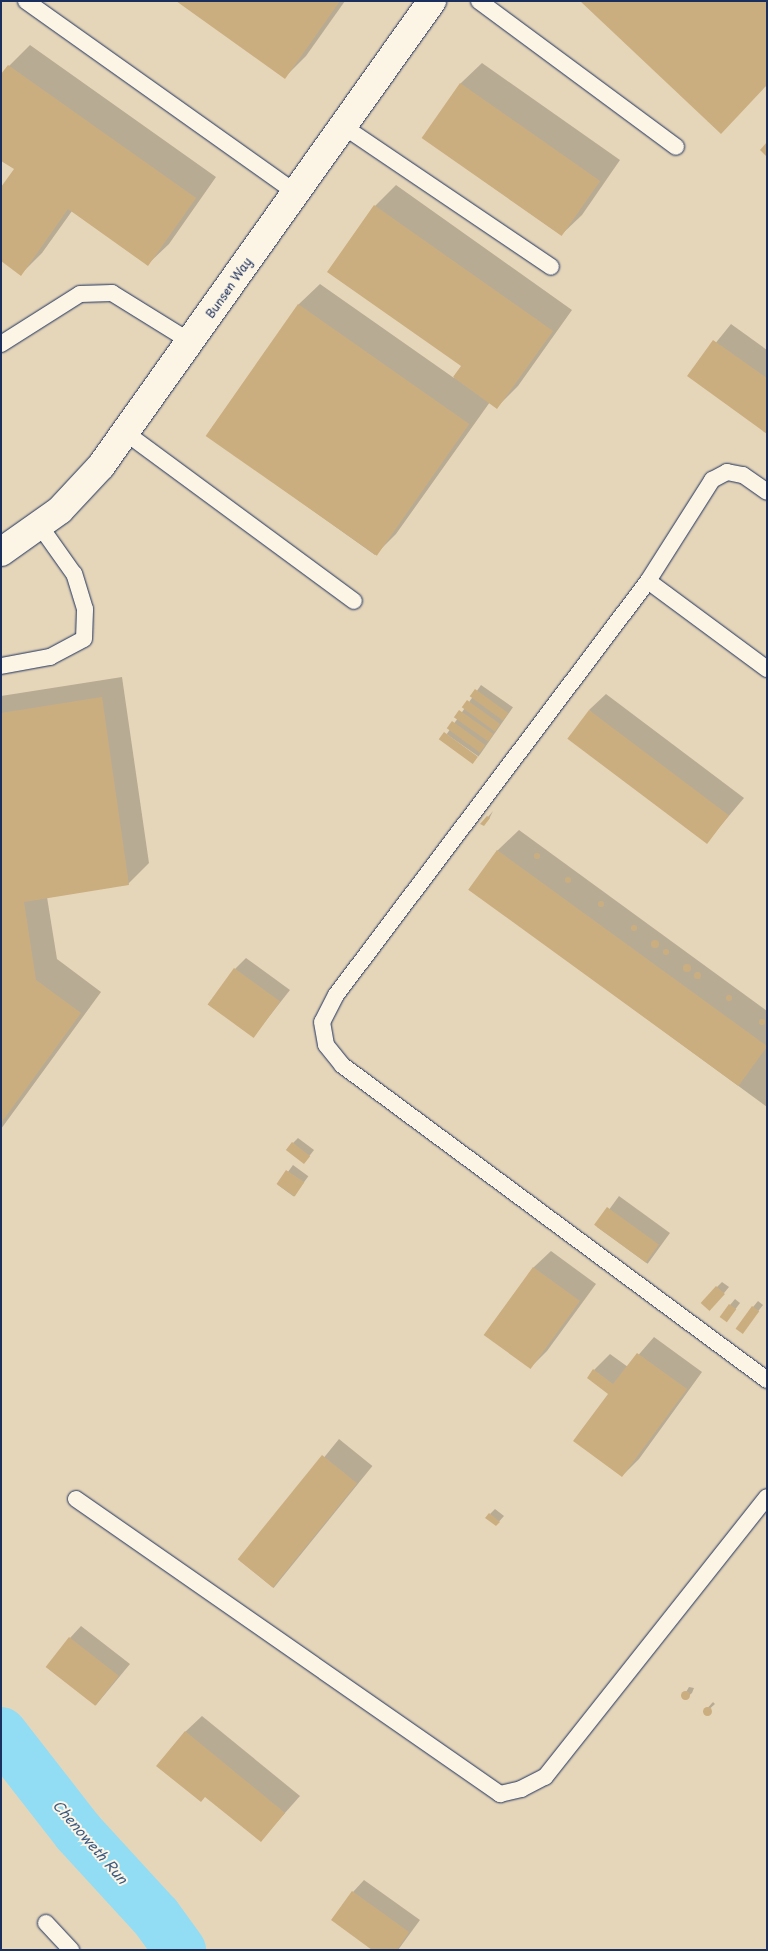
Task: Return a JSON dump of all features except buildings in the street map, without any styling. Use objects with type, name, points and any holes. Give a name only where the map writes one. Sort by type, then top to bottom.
[{"type":"street","name":"Bunsen Way","points":[[1,552],[40,526],[101,466],[432,1]]},
{"type":"lane","points":[[26,1],[296,192]]},
{"type":"lane","points":[[479,1],[676,147]]},
{"type":"lane","points":[[343,126],[551,267]]},
{"type":"lane","points":[[1,344],[80,294],[112,293],[191,342]]},
{"type":"lane","points":[[126,433],[354,601]]},
{"type":"lane","points":[[767,492],[743,475],[727,472],[712,480],[648,581],[342,987],[322,1022],[326,1045],[342,1065],[767,1380]]},
{"type":"lane","points":[[1,666],[50,657],[84,640],[85,609],[74,574],[40,526]]},
{"type":"lane","points":[[648,581],[767,669]]},
{"type":"lane","points":[[76,1499],[500,1794],[521,1789],[545,1777],[767,1497]]},
{"type":"lane","points":[[46,1923],[71,1950]]},
{"type":"shaded area","points":[[1,1],[767,1],[767,1950],[1,1950]]},
{"type":"waterway","name":"Chenoweth Run","points":[[1,1733],[78,1832],[156,1917],[180,1950]]}]
